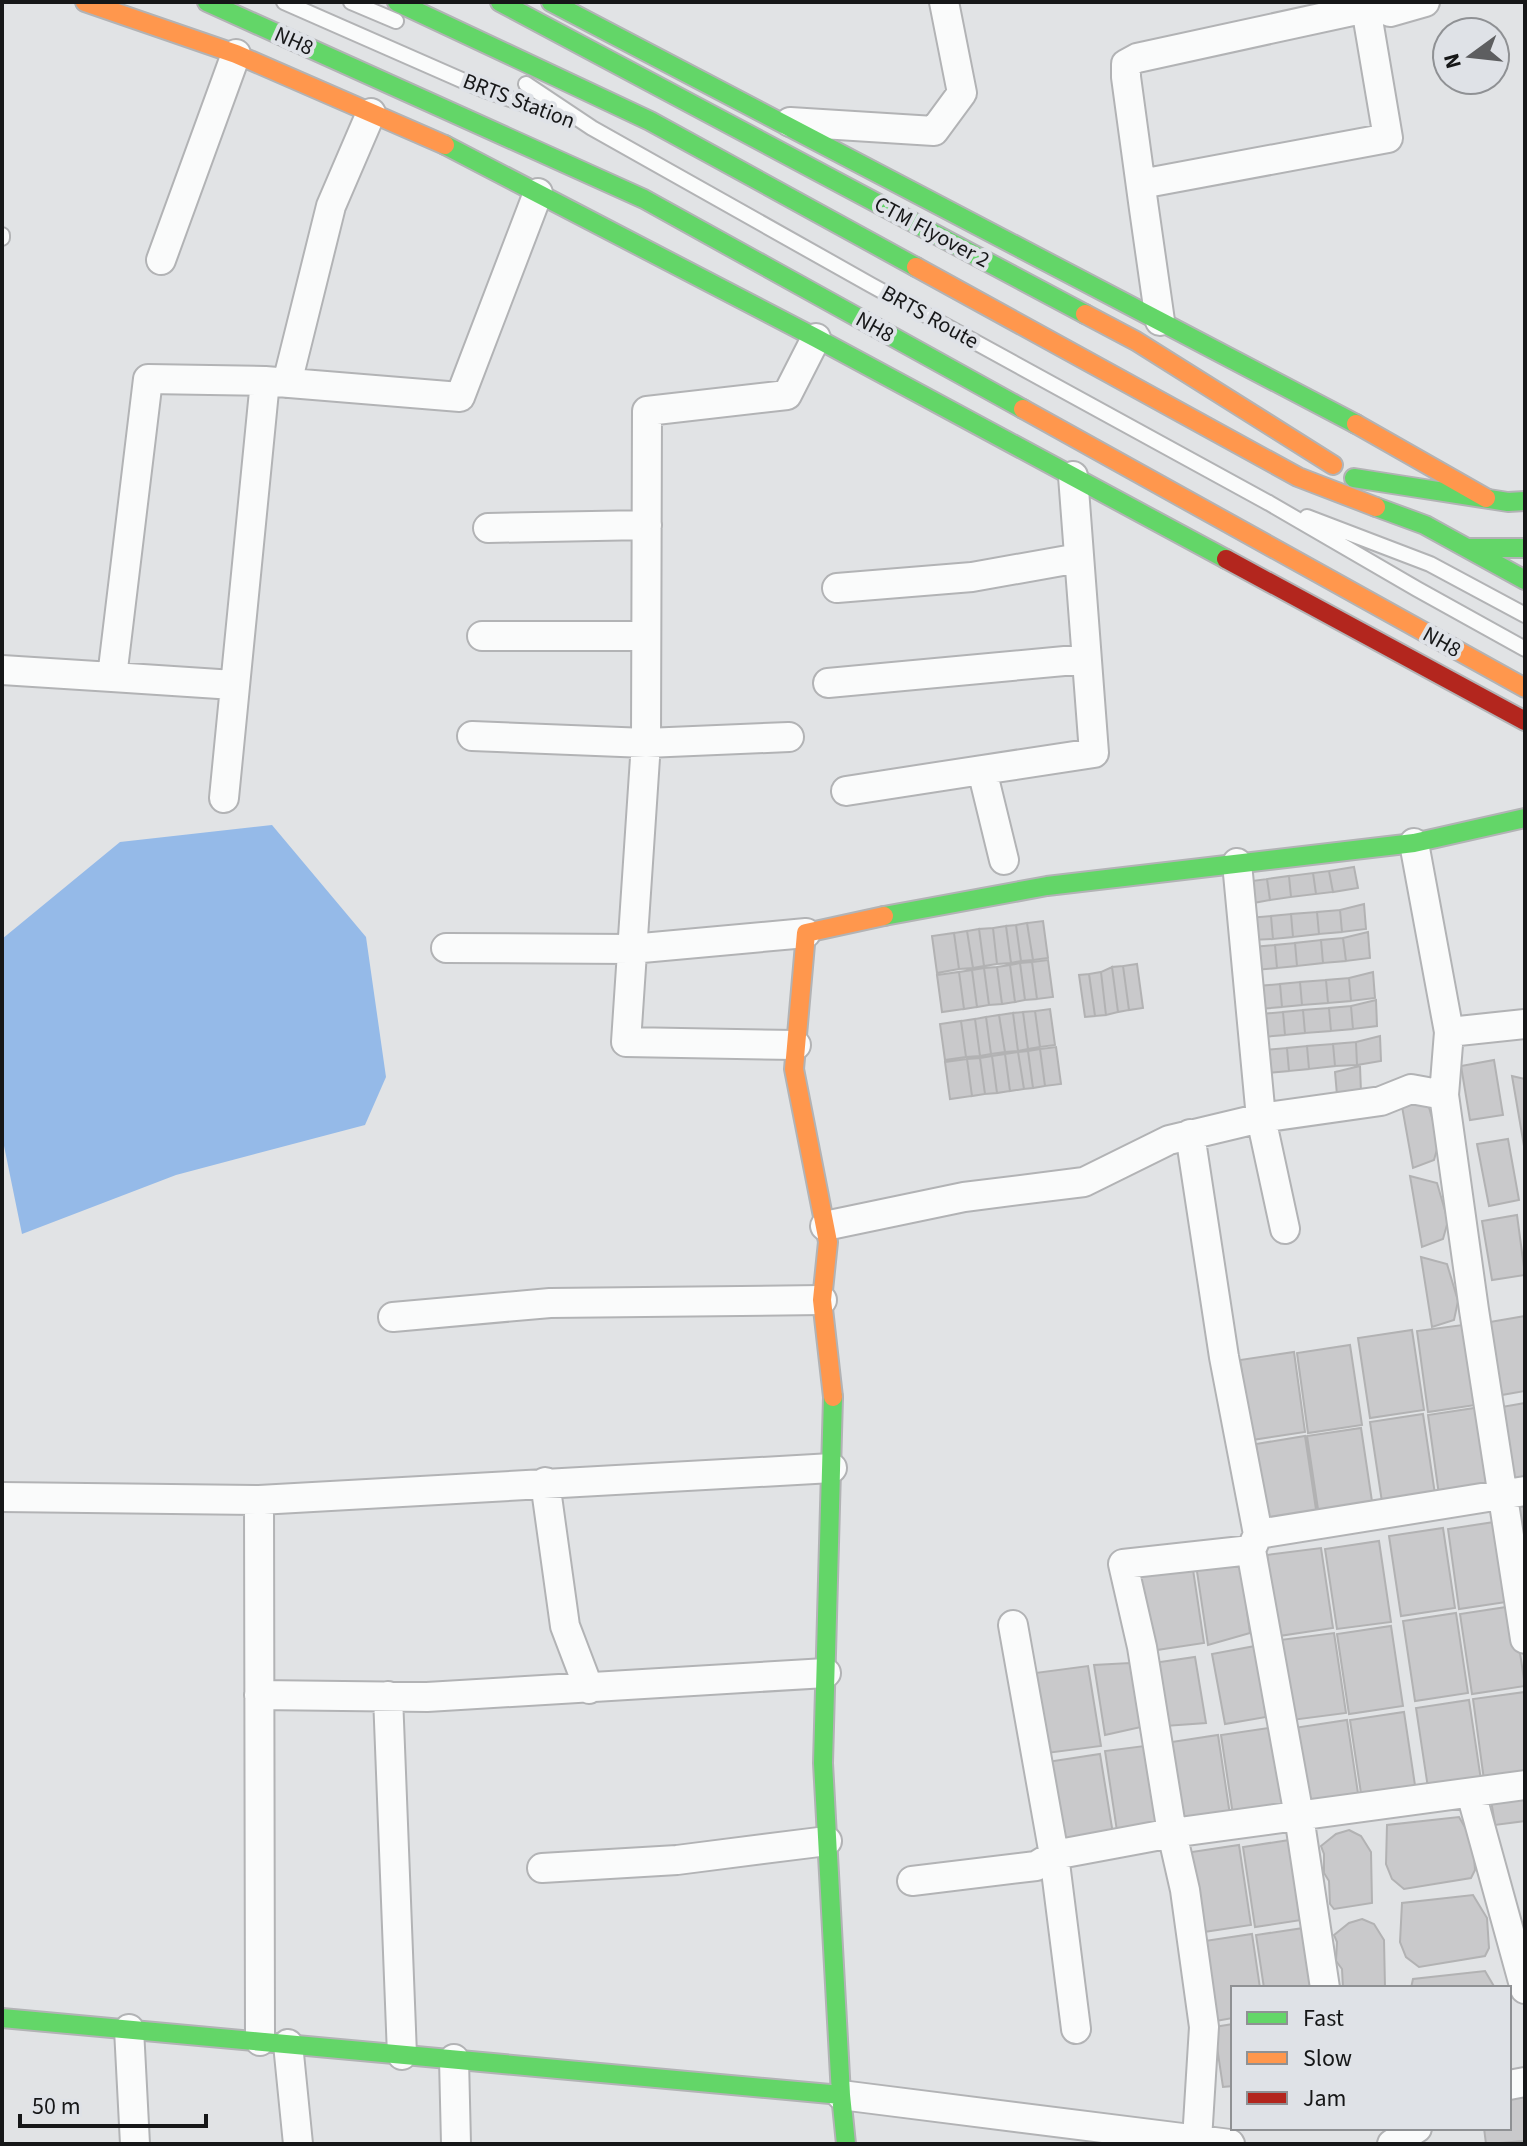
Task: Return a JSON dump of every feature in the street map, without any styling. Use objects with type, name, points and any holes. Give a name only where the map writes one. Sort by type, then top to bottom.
[{"type":"main road","points":[[85,2],[236,54],[451,148],[538,193],[643,224],[816,338],[1525,721]]},
{"type":"main road","name":"NH8","points":[[207,2],[643,224],[1525,688]]},
{"type":"main road","points":[[397,2],[650,121],[1298,477],[1425,525],[1525,580]]},
{"type":"main road","name":"CTM Flyover 2","points":[[500,2],[1122,334],[1425,525]]},
{"type":"main road","points":[[551,2],[1372,432],[1486,498]]},
{"type":"main road","points":[[1354,478],[1508,502],[1525,501]]},
{"type":"main road","points":[[1467,548],[1525,548]]},
{"type":"main road","points":[[846,2144],[823,1763],[834,1408],[822,1300],[828,1242],[794,1069],[806,933],[1047,886],[1414,843],[1525,818]]},
{"type":"main road","points":[[2,2018],[841,2095]]},
{"type":"street","points":[[777,121],[934,131],[962,93],[944,2]]},
{"type":"street","points":[[1390,12],[1425,2]]},
{"type":"street","points":[[1141,184],[1388,138],[1366,8],[1137,58],[1126,64],[1141,184],[1160,321]]},
{"type":"street","points":[[161,260],[236,54]]},
{"type":"street","points":[[224,798],[234,685],[276,382],[331,206],[371,113]]},
{"type":"street","points":[[112,677],[148,379],[276,382],[460,397],[538,193]]},
{"type":"street","points":[[796,1045],[626,1042],[646,743],[647,411],[787,395],[816,338]]},
{"type":"street","points":[[846,791],[1094,753],[1073,476]]},
{"type":"street","points":[[488,528],[647,525]]},
{"type":"street","points":[[837,588],[972,577],[1079,558]]},
{"type":"street","points":[[482,636],[646,636]]},
{"type":"street","points":[[828,683],[1086,659]]},
{"type":"street","points":[[2,670],[234,685]]},
{"type":"street","points":[[472,736],[646,743],[789,737]]},
{"type":"street","points":[[982,770],[1004,860]]},
{"type":"street","points":[[1414,843],[1449,1032],[1444,1095],[1474,1310],[1514,1494],[1525,1639]]},
{"type":"street","points":[[1237,863],[1261,1118],[1285,1229]]},
{"type":"street","points":[[446,948],[631,949],[806,933]]},
{"type":"street","points":[[1449,1032],[1525,1024]]},
{"type":"street","points":[[825,1226],[964,1197],[1084,1182],[1169,1140],[1261,1118],[1381,1101],[1411,1089],[1444,1095]]},
{"type":"street","points":[[1190,1134],[1325,1986]]},
{"type":"street","points":[[393,1317],[550,1303],[822,1300]]},
{"type":"street","points":[[2,1497],[259,1500],[832,1468]]},
{"type":"street","points":[[545,1482],[565,1626],[589,1689]]},
{"type":"street","points":[[1190,2141],[1204,2027],[1185,1890],[1172,1833],[1142,1647],[1123,1564],[1514,1494]]},
{"type":"street","points":[[259,1500],[259,1695],[274,2043],[298,2144]]},
{"type":"street","points":[[1013,1625],[1054,1855],[1076,2029]]},
{"type":"street","points":[[259,1695],[388,1696],[589,1689],[826,1673]]},
{"type":"street","points":[[388,1696],[402,2055]]},
{"type":"street","points":[[912,1881],[1036,1866],[1054,1855],[1172,1833],[1525,1785]]},
{"type":"street","points":[[1471,1793],[1525,1989]]},
{"type":"street","points":[[542,1868],[677,1860],[827,1841]]},
{"type":"street","points":[[129,2029],[135,2144]]},
{"type":"street","points":[[454,2059],[456,2144]]},
{"type":"street","points":[[841,2095],[1030,2132],[1230,2144]]},
{"type":"street","points":[[1392,2144],[1414,2130]]},
{"type":"lane","name":"BRTS Station","points":[[284,2],[482,89],[592,128]]},
{"type":"lane","points":[[351,2],[407,25]]},
{"type":"lane","name":"BRTS Station","points":[[449,43],[491,60],[592,128]]},
{"type":"lane","name":"BRTS Route","points":[[592,128],[1269,503],[1525,649]]},
{"type":"lane","name":"BRTS Route","points":[[1269,503],[1430,564],[1525,615]]},
{"type":"water","points":[[272,825],[366,937],[386,1077],[365,1125],[176,1175],[22,1234],[2,1136],[2,939],[120,842]]},
{"type":"building","points":[[1354,867],[1358,888],[1333,892],[1329,871]]},
{"type":"building","points":[[1329,871],[1333,892],[1316,894],[1313,873]]},
{"type":"building","points":[[1313,873],[1316,894],[1291,897],[1289,876]]},
{"type":"building","points":[[1289,876],[1291,897],[1270,900],[1267,879]]},
{"type":"building","points":[[1267,879],[1270,900],[1248,904],[1244,882]]},
{"type":"building","points":[[1364,904],[1366,929],[1342,932],[1340,910]]},
{"type":"building","points":[[1340,910],[1342,932],[1319,934],[1317,912]]},
{"type":"building","points":[[1317,912],[1319,934],[1293,937],[1291,914]]},
{"type":"building","points":[[1291,914],[1293,937],[1273,939],[1271,916]]},
{"type":"building","points":[[1271,916],[1273,939],[1251,940],[1249,918]]},
{"type":"building","points":[[1043,921],[1048,958],[1033,960],[1027,923]]},
{"type":"building","points":[[1027,923],[1033,960],[1021,961],[1016,925]]},
{"type":"building","points":[[1016,925],[1021,961],[1011,963],[1006,926]]},
{"type":"building","points":[[1006,926],[1011,963],[997,964],[993,928]]},
{"type":"building","points":[[993,928],[997,964],[984,966],[979,929]]},
{"type":"building","points":[[979,929],[984,966],[973,968],[967,931]]},
{"type":"building","points":[[967,931],[973,968],[959,969],[954,933]]},
{"type":"building","points":[[1368,932],[1370,958],[1346,961],[1343,938]]},
{"type":"building","points":[[954,933],[959,969],[937,973],[932,936]]},
{"type":"building","points":[[1343,938],[1346,961],[1323,963],[1321,940]]},
{"type":"building","points":[[1321,940],[1323,963],[1297,966],[1295,943]]},
{"type":"building","points":[[1295,943],[1297,966],[1277,968],[1275,945]]},
{"type":"building","points":[[1275,945],[1277,968],[1255,970],[1253,947]]},
{"type":"building","points":[[1048,960],[1053,997],[1037,999],[1032,962]]},
{"type":"building","points":[[1032,962],[1037,999],[1025,1000],[1020,963]]},
{"type":"building","points":[[1020,963],[1025,1000],[1015,1002],[1010,965]]},
{"type":"building","points":[[1137,964],[1143,1008],[1129,1010],[1123,966]]},
{"type":"building","points":[[1010,965],[1015,1002],[1002,1004],[997,967]]},
{"type":"building","points":[[1123,966],[1129,1010],[1118,1012],[1112,967]]},
{"type":"building","points":[[997,967],[1002,1004],[989,1005],[984,968]]},
{"type":"building","points":[[1112,967],[1118,1012],[1106,1015],[1101,972]]},
{"type":"building","points":[[984,968],[989,1005],[977,1007],[972,970]]},
{"type":"building","points":[[972,970],[977,1007],[964,1009],[959,972]]},
{"type":"building","points":[[959,972],[964,1009],[942,1012],[937,975]]},
{"type":"building","points":[[1101,972],[1106,1015],[1095,1016],[1089,974]]},
{"type":"building","points":[[1373,972],[1375,998],[1351,1001],[1349,978]]},
{"type":"building","points":[[1089,974],[1095,1016],[1085,1017],[1079,975]]},
{"type":"building","points":[[1349,978],[1351,1001],[1328,1003],[1326,980]]},
{"type":"building","points":[[1326,980],[1328,1003],[1302,1005],[1300,982]]},
{"type":"building","points":[[1300,982],[1302,1005],[1282,1007],[1280,984]]},
{"type":"building","points":[[1280,984],[1282,1007],[1260,1009],[1258,986]]},
{"type":"building","points":[[1376,1000],[1377,1026],[1353,1029],[1351,1006]]},
{"type":"building","points":[[1351,1006],[1353,1029],[1331,1031],[1329,1008]]},
{"type":"building","points":[[1329,1008],[1331,1031],[1305,1033],[1303,1010]]},
{"type":"building","points":[[1050,1009],[1055,1045],[1040,1047],[1035,1011]]},
{"type":"building","points":[[1303,1010],[1305,1033],[1285,1035],[1283,1012]]},
{"type":"building","points":[[1035,1011],[1040,1047],[1028,1049],[1023,1012]]},
{"type":"building","points":[[1023,1012],[1028,1049],[1018,1051],[1013,1013]]},
{"type":"building","points":[[1283,1012],[1285,1035],[1263,1037],[1261,1014]]},
{"type":"building","points":[[1013,1013],[1018,1051],[1005,1052],[999,1015]]},
{"type":"building","points":[[999,1015],[1005,1052],[991,1054],[986,1017]]},
{"type":"building","points":[[986,1017],[991,1054],[980,1056],[975,1019]]},
{"type":"building","points":[[975,1019],[980,1056],[966,1057],[961,1021]]},
{"type":"building","points":[[961,1021],[966,1057],[945,1060],[940,1024]]},
{"type":"building","points":[[1380,1036],[1381,1061],[1357,1065],[1356,1042]]},
{"type":"building","points":[[1356,1042],[1357,1065],[1335,1066],[1333,1044]]},
{"type":"building","points":[[1333,1044],[1335,1066],[1309,1069],[1307,1046]]},
{"type":"building","points":[[1307,1046],[1309,1069],[1289,1071],[1287,1048]]},
{"type":"building","points":[[1056,1047],[1061,1084],[1045,1086],[1040,1049]]},
{"type":"building","points":[[1287,1048],[1289,1071],[1267,1073],[1265,1050]]},
{"type":"building","points":[[1040,1049],[1045,1086],[1033,1088],[1028,1051]]},
{"type":"building","points":[[1028,1051],[1033,1088],[1024,1089],[1018,1052]]},
{"type":"building","points":[[1018,1052],[1024,1089],[1010,1091],[1005,1054]]},
{"type":"building","points":[[1005,1054],[1010,1091],[997,1093],[992,1056]]},
{"type":"building","points":[[992,1056],[997,1093],[985,1094],[980,1058]]},
{"type":"building","points":[[980,1058],[985,1094],[972,1096],[967,1059]]},
{"type":"building","points":[[967,1059],[972,1096],[950,1099],[945,1062]]},
{"type":"building","points":[[1494,1060],[1503,1115],[1470,1120],[1461,1066]]},
{"type":"building","points":[[1360,1066],[1361,1092],[1337,1095],[1335,1072]]},
{"type":"building","points":[[1512,1076],[1525,1079],[1524,1146]]},
{"type":"building","points":[[1401,1101],[1428,1104],[1439,1142],[1434,1160],[1413,1168]]},
{"type":"building","points":[[1508,1139],[1519,1200],[1489,1206],[1477,1144]]},
{"type":"building","points":[[1410,1176],[1437,1183],[1448,1221],[1443,1239],[1422,1247]]},
{"type":"building","points":[[1517,1215],[1525,1275],[1492,1280],[1482,1221]]},
{"type":"building","points":[[1421,1257],[1447,1264],[1458,1301],[1454,1320],[1432,1327]]},
{"type":"building","points":[[1525,1316],[1525,1391],[1496,1396],[1484,1323]]},
{"type":"building","points":[[1470,1324],[1482,1404],[1428,1412],[1417,1331]]},
{"type":"building","points":[[1412,1330],[1424,1410],[1370,1418],[1358,1338]]},
{"type":"building","points":[[1350,1345],[1362,1425],[1308,1433],[1297,1353]]},
{"type":"building","points":[[1294,1352],[1305,1432],[1252,1440],[1240,1360]]},
{"type":"building","points":[[1525,1403],[1525,1478],[1508,1481],[1496,1408]]},
{"type":"building","points":[[1481,1407],[1493,1487],[1439,1495],[1428,1415]]},
{"type":"building","points":[[1423,1414],[1435,1494],[1382,1502],[1370,1422]]},
{"type":"building","points":[[1361,1428],[1373,1508],[1319,1516],[1307,1436]]},
{"type":"building","points":[[1305,1436],[1317,1516],[1268,1524],[1256,1444]]},
{"type":"building","points":[[1525,1505],[1525,1582],[1514,1507]]},
{"type":"building","points":[[1501,1521],[1513,1601],[1459,1609],[1448,1529]]},
{"type":"building","points":[[1443,1528],[1455,1608],[1401,1616],[1389,1536]]},
{"type":"building","points":[[1379,1541],[1391,1622],[1337,1629],[1325,1549]]},
{"type":"building","points":[[1321,1548],[1333,1628],[1279,1636],[1267,1555]]},
{"type":"building","points":[[1240,1560],[1250,1633],[1208,1645],[1196,1565]]},
{"type":"building","points":[[1192,1563],[1204,1643],[1150,1651],[1135,1574]]},
{"type":"building","points":[[1513,1606],[1525,1686],[1472,1694],[1460,1614]]},
{"type":"building","points":[[1456,1613],[1468,1693],[1415,1701],[1403,1621]]},
{"type":"building","points":[[1391,1626],[1403,1706],[1349,1714],[1337,1634]]},
{"type":"building","points":[[1334,1633],[1346,1713],[1292,1720],[1280,1640]]},
{"type":"building","points":[[1255,1646],[1266,1717],[1225,1724],[1212,1654]]},
{"type":"building","points":[[1195,1657],[1206,1723],[1165,1726],[1153,1663]]},
{"type":"building","points":[[1130,1663],[1141,1727],[1105,1735],[1094,1665]]},
{"type":"building","points":[[1088,1666],[1101,1746],[1047,1753],[1035,1673]]},
{"type":"building","points":[[1525,1692],[1525,1774],[1484,1780],[1473,1699]]},
{"type":"building","points":[[1469,1700],[1481,1780],[1428,1788],[1416,1708]]},
{"type":"building","points":[[1404,1712],[1416,1792],[1362,1800],[1350,1720]]},
{"type":"building","points":[[1347,1720],[1359,1800],[1306,1808],[1294,1728]]},
{"type":"building","points":[[1275,1727],[1287,1807],[1233,1815],[1221,1735]]},
{"type":"building","points":[[1218,1735],[1230,1815],[1177,1823],[1165,1743]]},
{"type":"building","points":[[1152,1745],[1164,1825],[1117,1831],[1105,1751]]},
{"type":"building","points":[[1100,1754],[1113,1834],[1059,1842],[1047,1762]]},
{"type":"building","points":[[1524,1795],[1525,1821],[1495,1825],[1491,1800]]},
{"type":"building","points":[[1459,1817],[1473,1841],[1475,1870],[1471,1878],[1404,1889],[1392,1879],[1386,1864],[1387,1825]]},
{"type":"building","points":[[1349,1830],[1361,1836],[1371,1852],[1372,1903],[1334,1909],[1330,1904],[1329,1881],[1324,1873],[1321,1846],[1336,1834]]},
{"type":"building","points":[[1296,1839],[1308,1919],[1255,1927],[1243,1847]]},
{"type":"building","points":[[1239,1845],[1251,1925],[1197,1933],[1185,1853]]},
{"type":"building","points":[[1473,1895],[1487,1918],[1489,1948],[1485,1956],[1419,1967],[1406,1957],[1400,1942],[1402,1903]]},
{"type":"building","points":[[1362,1919],[1374,1924],[1384,1940],[1385,1986],[1343,1986],[1342,1969],[1336,1961],[1337,1942],[1334,1935],[1349,1923]]},
{"type":"building","points":[[1310,1927],[1319,1986],[1264,1986],[1256,1935]]},
{"type":"building","points":[[1252,1934],[1260,1986],[1231,1986],[1231,2018],[1210,2022],[1198,1942]]},
{"type":"building","points":[[1485,1971],[1494,1986],[1411,1986],[1413,1979]]},
{"type":"building","points":[[1231,2024],[1231,2086],[1223,2087],[1214,2027]]},
{"type":"building","points":[[1525,2091],[1525,2141],[1486,2144],[1484,2130],[1511,2130],[1511,2095]]},
{"type":"traffic: fast","points":[[207,2],[644,199],[1023,409]]},
{"type":"traffic: fast","points":[[397,2],[650,121],[916,267]]},
{"type":"traffic: fast","points":[[500,2],[1085,314]]},
{"type":"traffic: fast","points":[[551,2],[1356,424]]},
{"type":"traffic: fast","points":[[445,145],[816,338],[1226,559]]},
{"type":"traffic: fast","points":[[1354,478],[1508,502],[1525,501]]},
{"type":"traffic: fast","points":[[1376,507],[1425,525],[1525,580]]},
{"type":"traffic: fast","points":[[1467,548],[1525,548]]},
{"type":"traffic: fast","points":[[884,916],[1047,886],[1414,843],[1525,818]]},
{"type":"traffic: fast","points":[[833,1397],[823,1763],[846,2144]]},
{"type":"traffic: fast","points":[[2,2018],[841,2095]]},
{"type":"traffic: slow","points":[[85,2],[236,54],[445,145]]},
{"type":"traffic: slow","points":[[916,267],[1298,477],[1376,507]]},
{"type":"traffic: slow","points":[[1085,314],[1136,341],[1333,465]]},
{"type":"traffic: slow","points":[[1023,409],[1525,688]]},
{"type":"traffic: slow","points":[[1356,424],[1486,498]]},
{"type":"traffic: slow","points":[[833,1397],[822,1300],[828,1242],[794,1069],[806,933],[884,916]]},
{"type":"traffic: jam","points":[[1226,559],[1525,721]]}]
